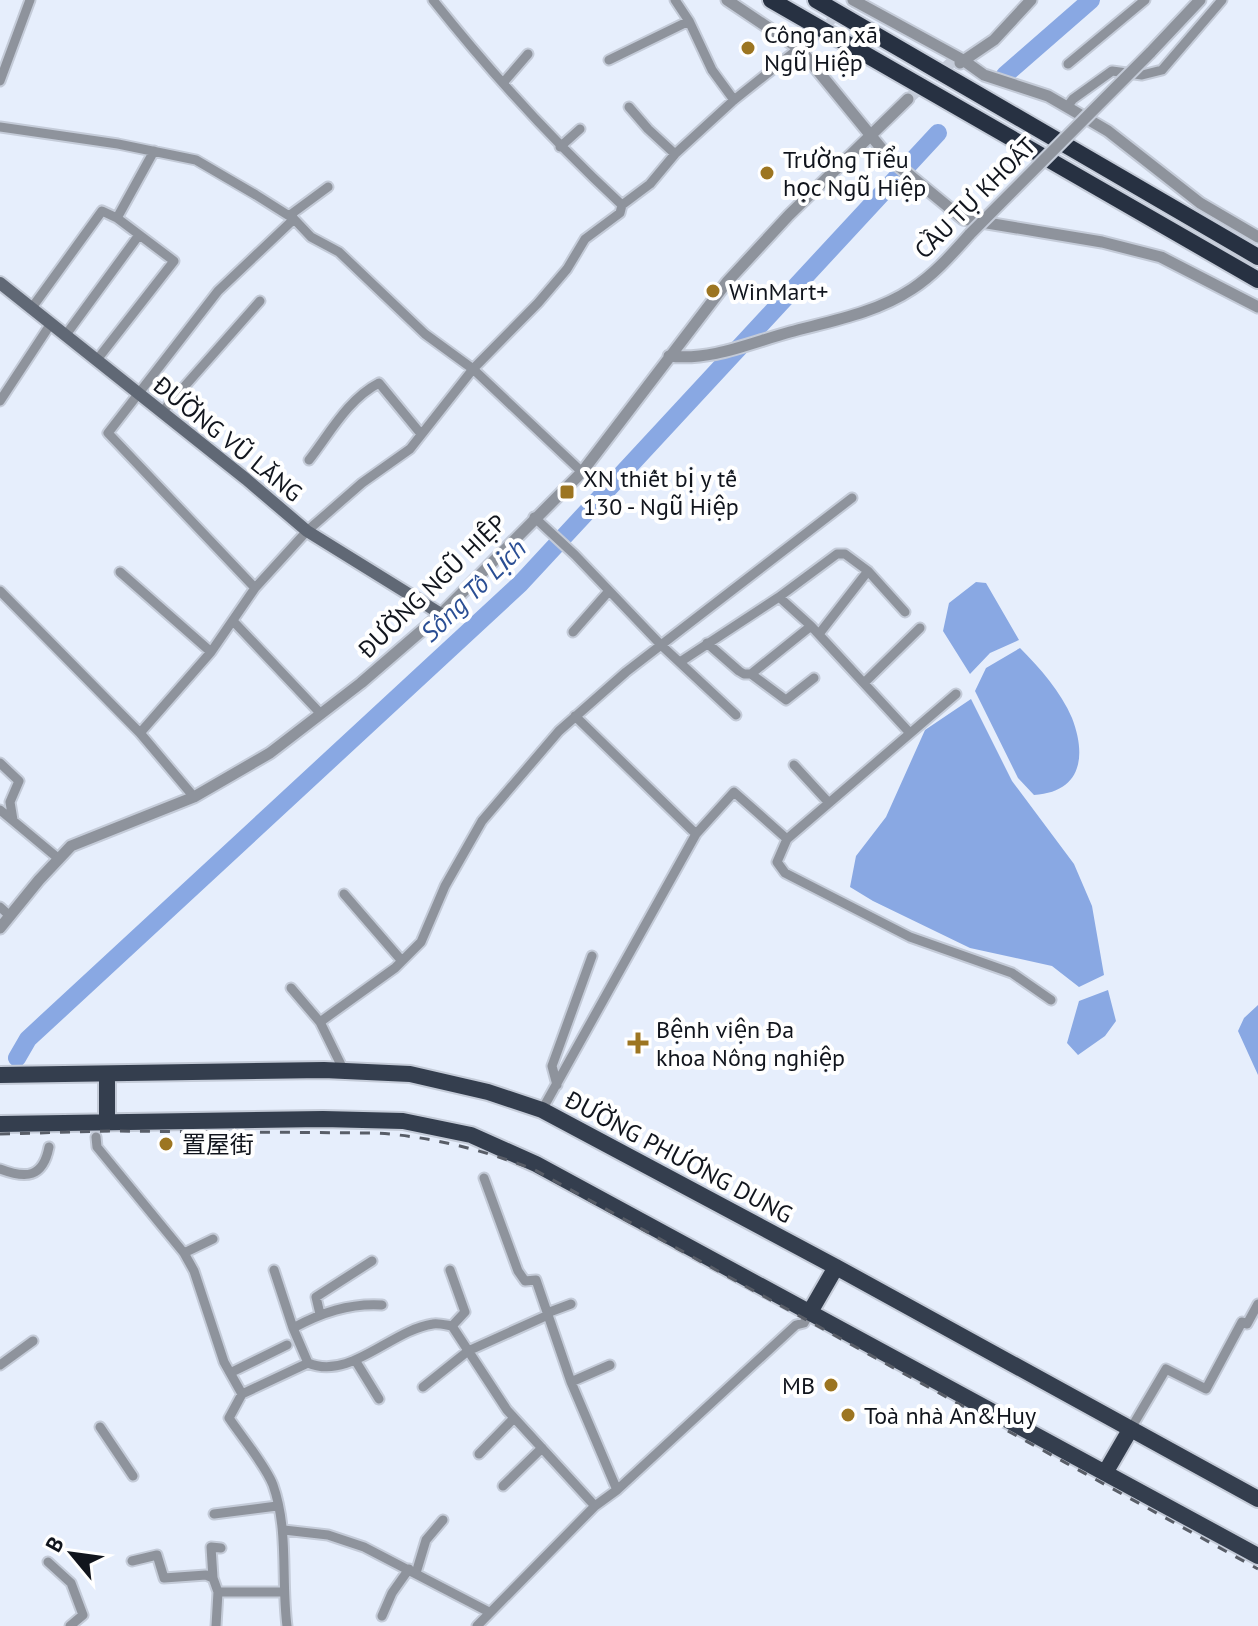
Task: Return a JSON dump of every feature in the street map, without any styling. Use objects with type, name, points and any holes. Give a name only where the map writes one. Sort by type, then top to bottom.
[{"type":"highway","points":[[771,0],[1258,280]]},
{"type":"highway","points":[[816,0],[1258,257]]},
{"type":"highway","name":"ĐƯỜNG PHƯƠNG DUNG","points":[[0,1075],[344,1071],[410,1074],[488,1092],[542,1110],[1258,1499]]},
{"type":"highway","points":[[107,1074],[107,1123]]},
{"type":"highway","points":[[0,1124],[323,1119],[403,1121],[471,1135],[536,1164],[1258,1556]]},
{"type":"highway","points":[[810,1312],[836,1267]]},
{"type":"highway","points":[[1105,1473],[1130,1430]]},
{"type":"main road","name":"ĐƯỜNG VŨ LĂNG","points":[[0,283],[307,531],[441,614]]},
{"type":"street","points":[[0,81],[30,0]]},
{"type":"street","points":[[433,0],[560,147],[622,205]]},
{"type":"street","points":[[675,0],[689,21],[712,70],[734,100]]},
{"type":"street","points":[[727,0],[800,49],[890,159],[963,219],[1102,242],[1161,257],[1258,307]]},
{"type":"street","points":[[958,62],[994,40],[1031,0]]},
{"type":"street","points":[[1068,64],[1145,0]]},
{"type":"street","name":"CẦU TỰ KHOÁT","points":[[669,356],[692,357],[733,349],[885,304],[913,289],[940,268],[1200,0]]},
{"type":"street","points":[[1067,107],[1073,99],[1112,71],[1142,75],[1162,70],[1222,0]]},
{"type":"street","points":[[852,1],[984,75],[1048,96],[1067,107],[1108,131],[1200,203],[1258,237]]},
{"type":"street","points":[[609,60],[689,21]]},
{"type":"street","points":[[140,733],[211,652],[255,588],[307,531],[362,483],[410,449],[473,369],[567,269],[585,239],[620,213],[622,205],[650,184],[675,154],[734,100],[813,37]]},
{"type":"street","points":[[503,83],[528,54]]},
{"type":"street","name":"ĐƯỜNG NGŨ HIỆP","points":[[0,928],[71,846],[194,797],[270,753],[361,683],[441,614],[539,522],[582,472],[727,282],[789,215],[910,101]]},
{"type":"street","points":[[629,107],[675,154]]},
{"type":"street","points":[[0,127],[196,160],[292,217],[311,237],[339,252],[425,334],[473,369],[582,472]]},
{"type":"street","points":[[560,147],[580,129]]},
{"type":"street","points":[[117,218],[154,151]]},
{"type":"street","points":[[255,588],[108,433],[218,291],[292,217],[328,187]]},
{"type":"street","points":[[31,309],[102,211],[117,218],[174,261],[96,361]]},
{"type":"street","points":[[65,336],[139,235]]},
{"type":"street","points":[[161,413],[260,301]]},
{"type":"street","points":[[0,401],[50,325]]},
{"type":"street","points":[[309,460],[345,411],[379,383],[421,434]]},
{"type":"street","points":[[320,1022],[402,961],[421,942],[445,886],[482,821],[559,731],[661,645],[852,498]]},
{"type":"street","points":[[539,522],[661,645],[736,715]]},
{"type":"street","points":[[680,662],[779,597],[837,554],[845,554],[868,571],[905,612]]},
{"type":"street","points":[[751,674],[815,630],[868,571]]},
{"type":"street","points":[[120,572],[211,652]]},
{"type":"street","points":[[0,591],[140,733],[194,797]]},
{"type":"street","points":[[573,632],[609,591]]},
{"type":"street","points":[[779,597],[815,630],[909,732]]},
{"type":"street","points":[[234,622],[321,714]]},
{"type":"street","points":[[864,683],[920,628]]},
{"type":"street","points":[[707,643],[739,671],[751,674],[786,700],[814,678]]},
{"type":"street","points":[[956,694],[787,839],[777,862],[785,873],[910,937],[1012,973],[1051,1000]]},
{"type":"street","points":[[575,716],[696,834]]},
{"type":"street","points":[[0,763],[19,781],[10,802],[13,820]]},
{"type":"street","points":[[794,765],[829,803]]},
{"type":"street","points":[[542,1110],[696,834],[734,792],[787,839]]},
{"type":"street","points":[[0,810],[59,859]]},
{"type":"street","points":[[344,894],[402,961]]},
{"type":"street","points":[[0,907],[10,916]]},
{"type":"street","points":[[557,1085],[552,1066],[592,956]]},
{"type":"street","points":[[291,988],[320,1022],[344,1071]]},
{"type":"street","points":[[96,1137],[97,1147],[184,1253],[204,1299],[224,1362],[242,1394]]},
{"type":"street","points":[[0,1169],[18,1176],[33,1174],[46,1160],[49,1147]]},
{"type":"street","points":[[484,1178],[518,1271],[525,1281],[536,1280],[571,1382],[617,1490]]},
{"type":"street","points":[[184,1253],[213,1239]]},
{"type":"street","points":[[320,1314],[316,1297],[372,1261]]},
{"type":"street","points":[[274,1270],[308,1363],[322,1369],[355,1360],[394,1337],[434,1324],[452,1326]]},
{"type":"street","points":[[450,1270],[465,1312],[452,1326]]},
{"type":"street","points":[[293,1328],[320,1314],[363,1304],[382,1305]]},
{"type":"street","points":[[423,1387],[468,1351],[571,1304]]},
{"type":"street","points":[[1130,1430],[1166,1369],[1206,1389],[1242,1322],[1253,1323],[1258,1304]]},
{"type":"street","points":[[477,1626],[595,1506],[617,1490],[796,1325],[804,1323],[810,1312]]},
{"type":"street","points":[[452,1326],[514,1418],[595,1506]]},
{"type":"street","points":[[0,1365],[33,1341]]},
{"type":"street","points":[[232,1372],[287,1345]]},
{"type":"street","points":[[355,1360],[379,1399]]},
{"type":"street","points":[[287,1626],[283,1592],[284,1530],[272,1484],[229,1418],[242,1394],[308,1363]]},
{"type":"street","points":[[571,1382],[610,1365]]},
{"type":"street","points":[[479,1454],[514,1418]]},
{"type":"street","points":[[100,1427],[133,1476]]},
{"type":"street","points":[[503,1486],[542,1448]]},
{"type":"street","points":[[214,1514],[277,1506]]},
{"type":"street","points":[[382,1616],[392,1593],[413,1571],[426,1540],[443,1520]]},
{"type":"street","points":[[284,1530],[328,1535],[364,1547],[489,1612]]},
{"type":"street","points":[[216,1626],[218,1592],[213,1578],[211,1547],[221,1548]]},
{"type":"street","points":[[132,1561],[157,1555],[164,1578],[206,1575],[213,1578]]},
{"type":"street","points":[[48,1562],[71,1583],[83,1615],[70,1626]]},
{"type":"street","points":[[218,1592],[283,1592]]},
{"type":"water","points":[[976,582],[986,583],[1019,640],[990,653],[970,674],[943,631],[949,603]]},
{"type":"water","points":[[1020,648],[1062,699],[1072,718],[1079,746],[1079,759],[1071,780],[1050,792],[1034,795],[1018,778],[975,691],[986,668]]},
{"type":"water","points":[[971,699],[1012,781],[1074,864],[1092,906],[1104,975],[1079,987],[1052,966],[970,948],[850,887],[856,856],[886,817],[925,730]]},
{"type":"water","points":[[1108,990],[1116,1021],[1105,1036],[1078,1055],[1067,1043],[1079,1001]]},
{"type":"water","points":[[1258,1005],[1258,1075],[1238,1031],[1244,1018]]},
{"type":"waterway","name":"Sông Tô Lịch","points":[[1005,75],[1091,0]]},
{"type":"waterway","name":"Sông Tô Lịch","points":[[17,1058],[28,1039],[520,584],[938,133]]},
{"type":"tunnel","points":[[819,32],[849,4]]},
{"type":"tunnel","points":[[908,99],[953,61]]},
{"type":"railway","points":[[0,1134],[109,1131],[375,1133],[436,1141],[516,1163],[535,1170],[1258,1569]]},
{"type":"place","name":"Công an xã Ngũ Hiệp","points":[[748,48]]},
{"type":"place","name":"Trường Tiểu học Ngũ Hiệp","points":[[767,173]]},
{"type":"place","name":"WinMart+","points":[[713,291]]},
{"type":"place","name":"XN thiết bị y tế 130 - Ngũ Hiệp","points":[[567,492]]},
{"type":"place","name":"Bệnh viện Đa khoa Nông nghiệp","points":[[638,1043]]},
{"type":"place","name":"置屋街","points":[[166,1144]]},
{"type":"place","name":"MB","points":[[831,1385]]},
{"type":"place","name":"Toà nhà An&Huy","points":[[848,1415]]}]
